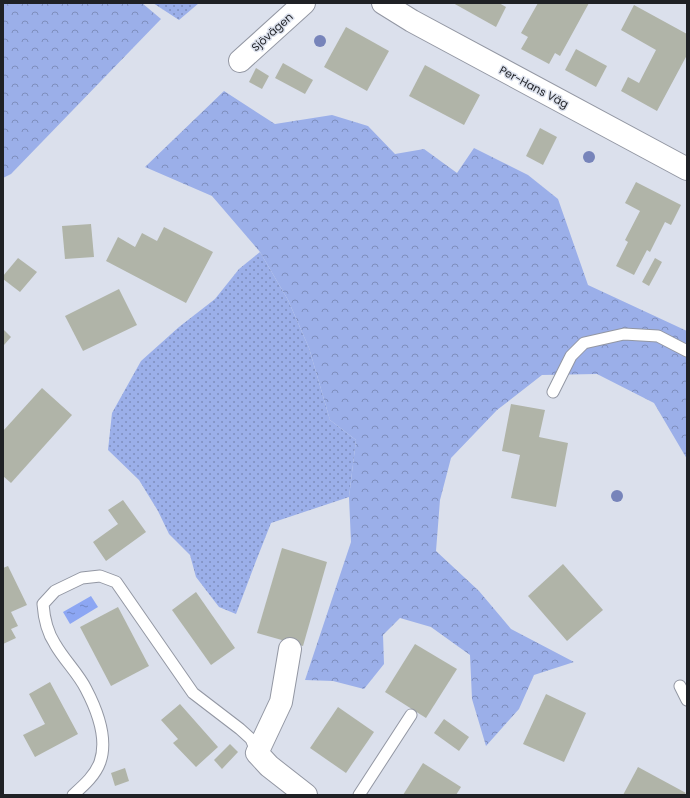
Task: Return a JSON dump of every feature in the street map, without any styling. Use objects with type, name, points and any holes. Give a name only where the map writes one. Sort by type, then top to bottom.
[{"type":"street","name":"Sjövägen","points":[[240,61],[304,3]]},
{"type":"street","name":"Per-Hans Väg","points":[[383,3],[412,21],[687,169]]},
{"type":"street","points":[[290,649],[281,702],[257,753],[269,766],[306,795]]},
{"type":"lane","points":[[553,392],[571,356],[584,343],[624,334],[658,336],[687,351]]},
{"type":"lane","points":[[73,795],[94,774],[100,763],[103,741],[95,708],[86,689],[54,643],[44,619],[43,604],[55,591],[82,578],[100,576],[116,582],[194,693],[251,739],[257,753]]},
{"type":"lane","points":[[680,686],[687,700]]},
{"type":"lane","points":[[359,795],[411,715]]},
{"type":"green space","points":[[3,3],[142,3],[161,19],[11,174],[3,178]]},
{"type":"green space","points":[[153,3],[199,3],[179,20]]},
{"type":"green space","points":[[224,91],[275,124],[332,115],[368,126],[395,154],[424,149],[457,173],[474,148],[528,175],[558,199],[588,285],[687,331],[687,459],[654,403],[597,374],[542,375],[497,410],[451,458],[440,500],[436,551],[479,591],[511,629],[574,662],[534,675],[519,709],[486,746],[472,699],[470,655],[431,627],[400,618],[383,635],[384,664],[364,689],[333,681],[305,680],[351,542],[349,497],[356,440],[330,420],[309,348],[288,300],[260,252],[212,196],[145,167]]},
{"type":"green space","points":[[260,252],[288,300],[309,348],[330,420],[356,440],[349,497],[271,523],[236,614],[219,607],[196,577],[190,555],[169,534],[158,511],[139,480],[108,450],[112,413],[141,361],[179,327],[215,299],[239,269]]},
{"type":"water","points":[[91,596],[98,607],[70,624],[63,612]]},
{"type":"building","points":[[453,3],[499,3],[506,7],[496,27]]},
{"type":"building","points":[[538,3],[589,3],[560,56],[555,53],[549,64],[521,49],[528,37],[521,33]]},
{"type":"building","points":[[634,5],[687,34],[687,55],[657,111],[621,91],[628,77],[639,83],[656,50],[621,30]]},
{"type":"building","points":[[346,27],[389,51],[367,91],[324,67]]},
{"type":"building","points":[[576,49],[607,66],[596,87],[565,70]]},
{"type":"building","points":[[283,63],[313,80],[305,94],[275,78]]},
{"type":"building","points":[[425,65],[480,95],[464,125],[409,96]]},
{"type":"building","points":[[256,68],[269,76],[262,89],[249,82]]},
{"type":"building","points":[[540,128],[557,137],[543,165],[526,156]]},
{"type":"building","points":[[636,182],[681,205],[671,225],[665,222],[650,252],[647,250],[634,275],[616,266],[628,242],[625,240],[640,211],[625,203]]},
{"type":"building","points":[[91,224],[94,257],[65,259],[62,226]]},
{"type":"building","points":[[164,227],[213,252],[186,303],[106,261],[118,237],[135,247],[142,233],[157,241]]},
{"type":"building","points":[[18,258],[37,272],[20,292],[3,279],[3,276]]},
{"type":"building","points":[[655,258],[662,262],[649,286],[642,282]]},
{"type":"building","points":[[119,289],[137,325],[83,351],[65,316]]},
{"type":"building","points":[[3,329],[11,337],[4,345],[3,344]]},
{"type":"building","points":[[42,388],[72,415],[11,483],[3,476],[3,431]]},
{"type":"building","points":[[511,404],[545,410],[539,437],[568,443],[556,507],[511,498],[520,455],[502,451]]},
{"type":"building","points":[[123,500],[146,532],[106,561],[93,542],[118,524],[108,510]]},
{"type":"building","points":[[282,548],[327,562],[303,646],[257,633]]},
{"type":"building","points":[[563,564],[603,610],[567,641],[528,596]]},
{"type":"building","points":[[8,566],[27,605],[11,612],[18,626],[11,629],[16,638],[3,644],[3,568]]},
{"type":"building","points":[[196,592],[235,648],[211,665],[172,610]]},
{"type":"building","points":[[118,607],[149,666],[111,686],[80,627]]},
{"type":"building","points":[[415,644],[457,669],[426,718],[385,692]]},
{"type":"building","points":[[50,682],[78,734],[35,757],[23,735],[45,724],[29,694]]},
{"type":"building","points":[[546,694],[586,713],[564,762],[523,744]]},
{"type":"building","points":[[180,704],[218,747],[196,767],[173,743],[178,739],[161,720]]},
{"type":"building","points":[[338,707],[374,732],[346,773],[310,748]]},
{"type":"building","points":[[444,719],[469,737],[459,751],[434,733]]},
{"type":"building","points":[[230,744],[238,752],[222,769],[214,760]]},
{"type":"building","points":[[423,763],[461,787],[456,795],[403,795]]},
{"type":"building","points":[[638,767],[686,793],[684,795],[623,795]]},
{"type":"building","points":[[125,768],[129,781],[115,786],[111,773]]}]
